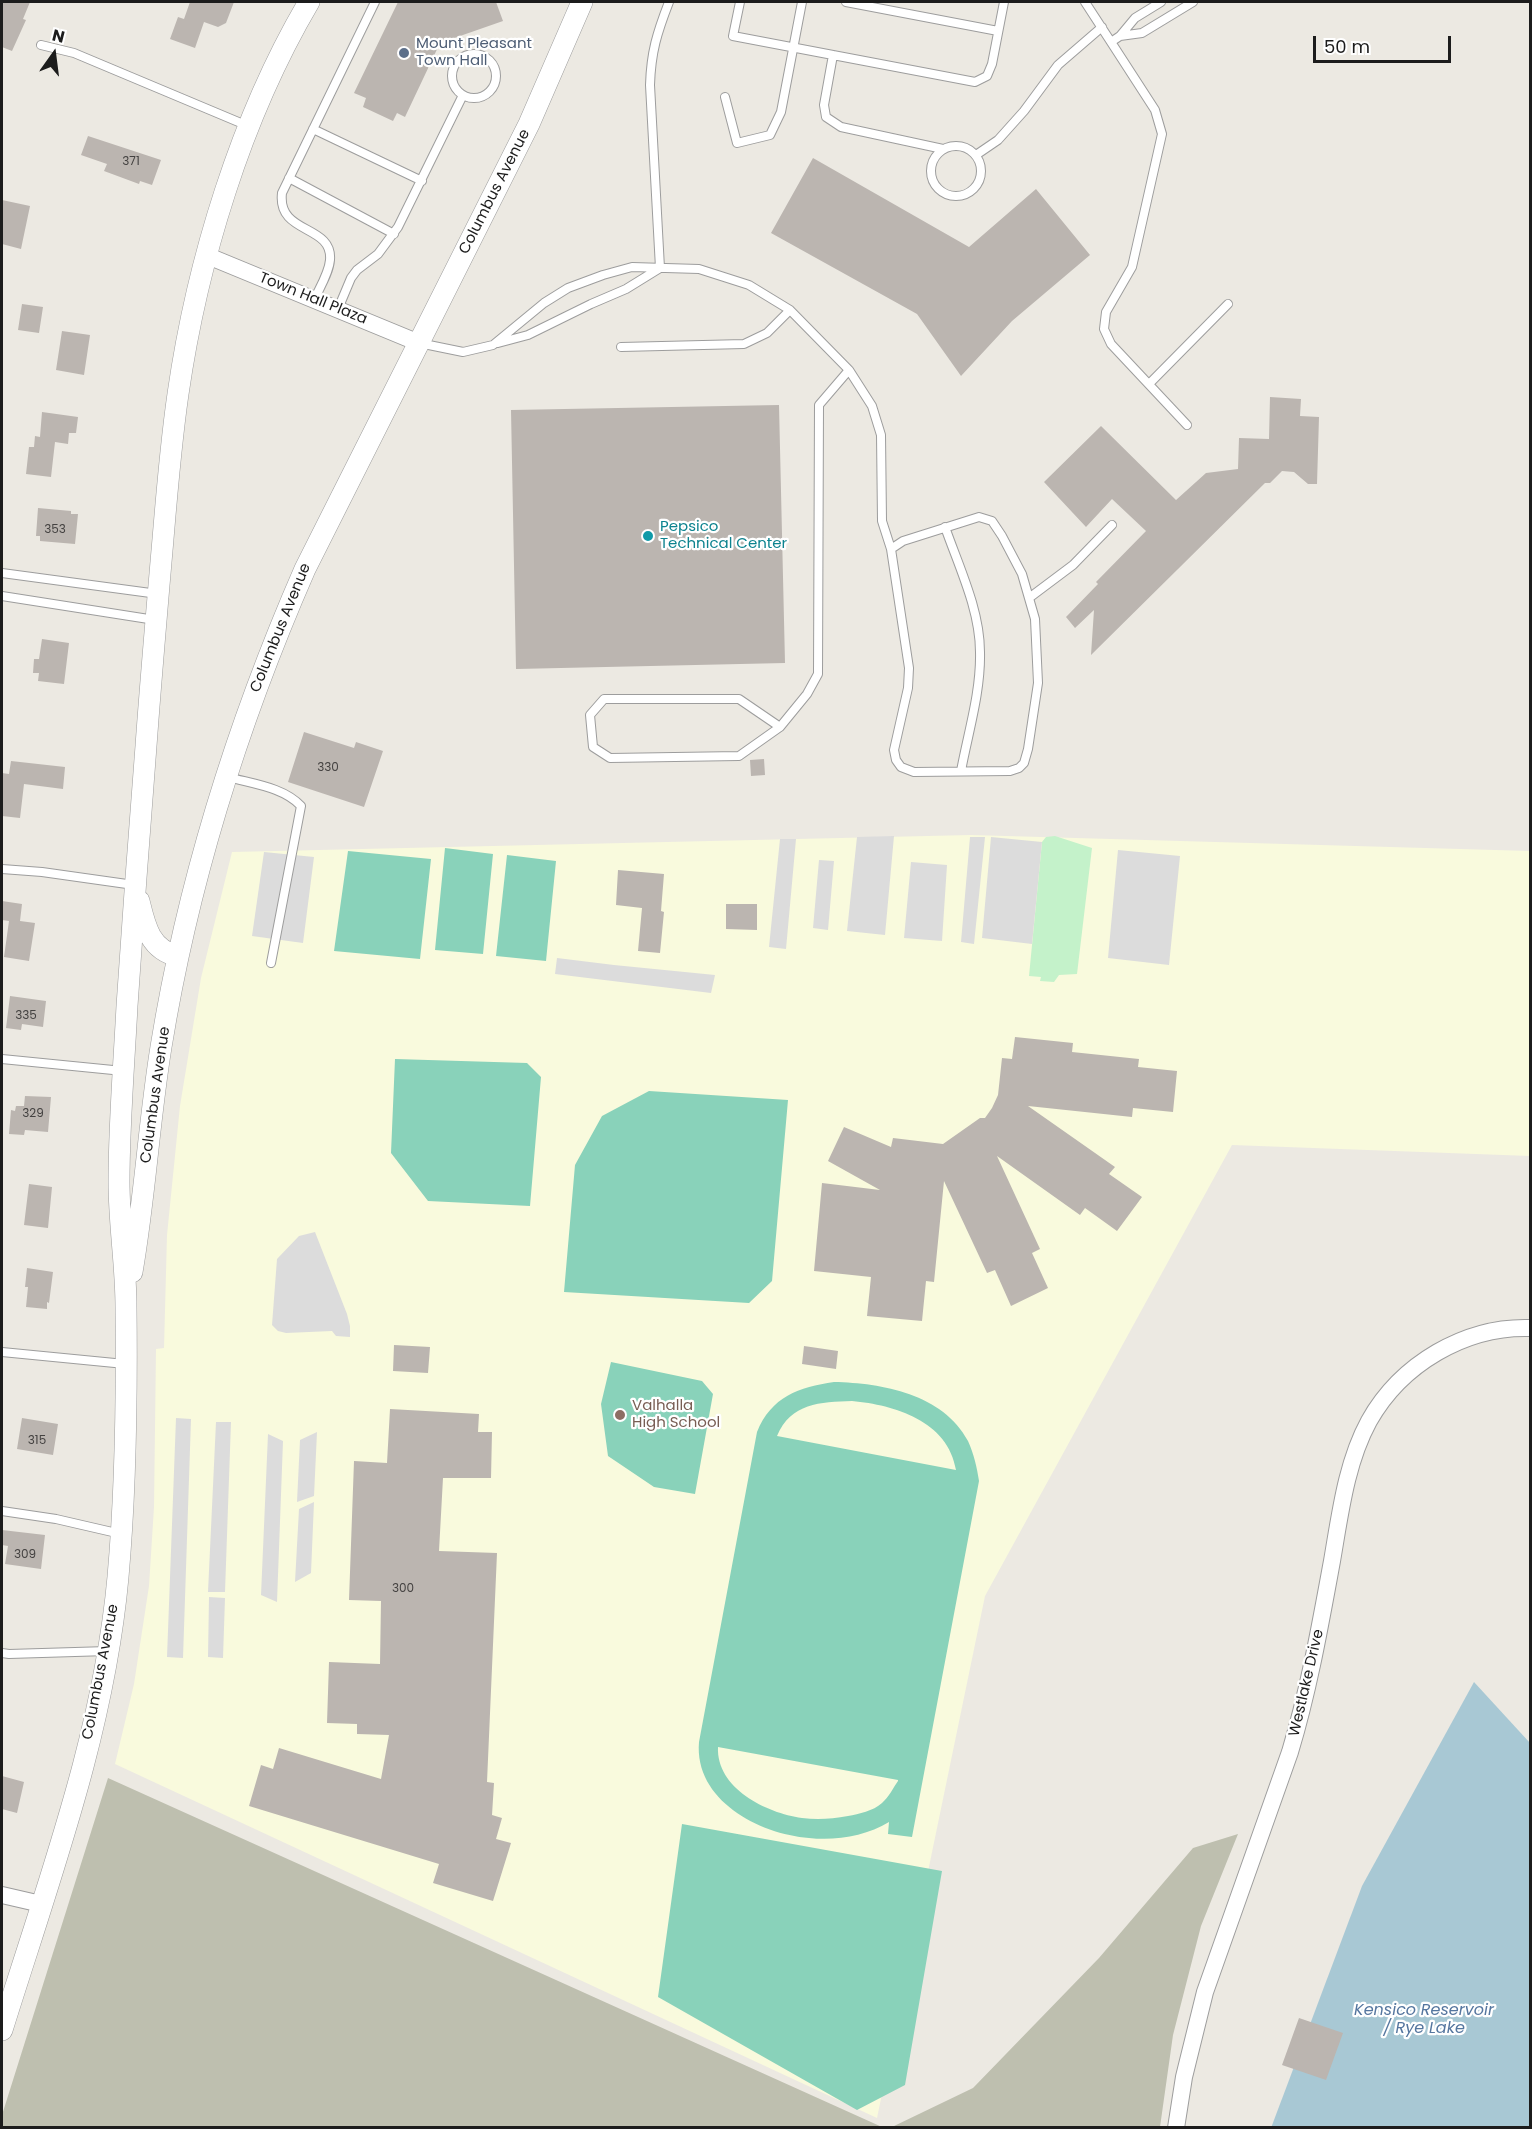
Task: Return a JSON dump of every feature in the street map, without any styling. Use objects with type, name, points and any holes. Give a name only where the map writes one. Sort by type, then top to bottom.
[{"type":"street","name":"Columbus Avenue","points":[[2,2030],[93,1726],[108,1651],[118,1580],[126,1302],[119,1180],[123,1071],[158,594],[178,394],[189,330],[226,193],[249,126],[270,75],[309,2]]},
{"type":"street","name":"Columbus Avenue","points":[[126,1302],[143,1203],[159,1057],[178,956],[202,855],[225,777],[258,683],[305,568],[529,124],[582,2]]},
{"type":"street","name":"Town Hall Plaza","points":[[208,256],[419,343]]},
{"type":"street","points":[[135,885],[143,917],[158,947],[165,954],[178,956]]},
{"type":"street","name":"Westlake Drive","points":[[1176,2127],[1184,2077],[1205,1992],[1300,1719],[1313,1663],[1341,1509],[1358,1447],[1369,1422],[1382,1401],[1399,1383],[1438,1351],[1464,1339],[1493,1331],[1530,1328]]},
{"type":"street","points":[[2,1895],[41,1904]]},
{"type":"lane","points":[[314,300],[330,262],[330,252],[321,237],[287,217],[281,199],[282,193],[375,2]]},
{"type":"lane","points":[[660,268],[650,85],[651,58],[655,38],[669,2]]},
{"type":"lane","points":[[740,2],[733,36],[975,82],[987,76],[992,64],[1004,2]]},
{"type":"lane","points":[[726,96],[737,143],[770,135],[781,112],[802,2]]},
{"type":"lane","points":[[846,2],[998,31]]},
{"type":"lane","points":[[1085,2],[1155,110],[1162,134],[1132,267],[1106,312],[1104,329],[1111,344],[1187,425]]},
{"type":"lane","points":[[1111,42],[1120,36],[1148,6],[1161,2]]},
{"type":"lane","points":[[1120,36],[1142,33],[1193,2]]},
{"type":"lane","points":[[976,155],[998,140],[1024,111],[1058,65],[1102,27]]},
{"type":"lane","points":[[41,45],[74,53],[249,126]]},
{"type":"lane","points":[[475,54],[482,55],[488,59],[495,71],[494,85],[484,95],[477,97],[463,95],[454,84],[453,70],[461,58],[475,54]]},
{"type":"lane","points":[[833,55],[824,105],[826,117],[841,127],[943,149],[961,146],[976,155],[981,170],[977,185],[971,191],[956,196],[941,190],[932,177],[933,161],[943,149]]},
{"type":"lane","points":[[338,309],[357,270],[378,254],[394,234],[463,95]]},
{"type":"lane","points":[[313,129],[422,181]]},
{"type":"lane","points":[[289,178],[394,234]]},
{"type":"lane","points":[[493,345],[544,303],[568,288],[632,267],[699,269],[749,285],[790,310],[849,370],[872,405],[880,435],[882,520],[891,549],[909,668],[908,688],[894,750],[896,760],[901,767],[914,772],[1010,771],[1019,768],[1024,763],[1038,683],[1035,619],[1022,573],[992,521],[979,517],[903,541],[891,549]]},
{"type":"lane","points":[[419,343],[463,352],[528,336],[626,289],[660,268]]},
{"type":"lane","points":[[1149,384],[1228,304]]},
{"type":"lane","points":[[621,347],[744,344],[767,333],[790,310]]},
{"type":"lane","points":[[780,727],[739,699],[604,699],[590,715],[593,747],[610,758],[739,756],[780,727],[807,694],[818,674],[819,405],[849,370]]},
{"type":"lane","points":[[1029,598],[1073,565],[1112,525]]},
{"type":"lane","points":[[945,527],[973,606],[980,651],[977,685],[961,771]]},
{"type":"lane","points":[[2,573],[158,594]]},
{"type":"lane","points":[[2,596],[156,620]]},
{"type":"lane","points":[[225,777],[278,791],[293,798],[301,806],[271,963]]},
{"type":"lane","points":[[2,869],[135,885]]},
{"type":"lane","points":[[2,1059],[123,1071]]},
{"type":"lane","points":[[2,1352],[125,1364]]},
{"type":"lane","points":[[2,1512],[56,1519],[121,1534]]},
{"type":"lane","points":[[2,1653],[108,1651]]},
{"type":"shaded area","name":"Valhalla High School","points":[[971,835],[1530,851],[1530,1156],[1232,1145],[985,1596],[877,2118],[115,1764],[134,1684],[149,1586],[154,1507],[156,1349],[164,1348],[167,1235],[180,1106],[201,978],[232,852]]},
{"type":"shaded area","points":[[894,836],[885,935],[847,931],[857,837]]},
{"type":"shaded area","points":[[970,837],[985,837],[974,944],[961,942]]},
{"type":"shaded area","points":[[991,837],[1042,842],[1032,944],[982,938]]},
{"type":"shaded area","points":[[780,839],[796,839],[786,949],[769,947]]},
{"type":"shaded area","points":[[1118,850],[1180,856],[1169,965],[1108,958]]},
{"type":"shaded area","points":[[264,852],[314,857],[303,943],[252,936]]},
{"type":"shaded area","points":[[819,860],[834,861],[828,930],[813,928]]},
{"type":"shaded area","points":[[911,862],[947,865],[942,941],[904,938]]},
{"type":"shaded area","points":[[557,958],[715,975],[711,993],[555,974]]},
{"type":"shaded area","points":[[315,1232],[347,1314],[350,1337],[336,1336],[332,1331],[286,1333],[278,1331],[272,1325],[277,1259],[299,1236]]},
{"type":"shaded area","points":[[176,1418],[191,1419],[183,1658],[167,1657]]},
{"type":"shaded area","points":[[216,1422],[231,1422],[225,1592],[208,1592]]},
{"type":"shaded area","points":[[317,1432],[314,1496],[297,1502],[300,1440]]},
{"type":"shaded area","points":[[268,1434],[283,1441],[277,1602],[261,1595]]},
{"type":"shaded area","points":[[314,1502],[311,1573],[295,1582],[299,1509]]},
{"type":"shaded area","points":[[209,1597],[225,1598],[223,1658],[208,1657]]},
{"type":"shaded area","points":[[108,1778],[882,2127],[2,2127],[2,2115]]},
{"type":"shaded area","points":[[1238,1834],[1201,1926],[1173,2035],[1160,2127],[892,2127],[973,2088],[1099,1958],[1193,1848]]},
{"type":"green space","points":[[1055,836],[1092,848],[1077,974],[1059,975],[1054,982],[1040,981],[1041,977],[1029,976],[1042,842],[1046,837]]},
{"type":"green space","points":[[445,848],[493,854],[483,954],[435,950]]},
{"type":"green space","points":[[348,851],[431,859],[420,959],[334,951]]},
{"type":"green space","points":[[507,855],[556,861],[546,961],[496,956]]},
{"type":"green space","points":[[395,1059],[527,1063],[541,1077],[530,1206],[428,1201],[391,1153]]},
{"type":"green space","points":[[649,1091],[788,1100],[772,1281],[749,1303],[564,1292],[575,1165],[602,1116]]},
{"type":"green space","points":[[611,1362],[702,1381],[713,1394],[695,1494],[654,1487],[608,1456],[601,1404]]},
{"type":"green space","points":[[834,1382],[872,1385],[910,1394],[943,1412],[957,1425],[968,1441],[974,1456],[979,1481],[912,1837],[888,1834],[889,1822],[861,1834],[830,1839],[790,1835],[770,1829],[733,1810],[718,1797],[707,1781],[700,1763],[699,1742],[757,1432],[770,1410],[778,1402],[809,1387]],"holes":[[[852,1401],[902,1412],[931,1428],[951,1453],[956,1470],[777,1436],[790,1417],[808,1406]],[[718,1747],[898,1780],[898,1781],[884,1801],[870,1810],[836,1818],[802,1818],[773,1811],[746,1796],[734,1786],[725,1775]]]},
{"type":"green space","points":[[682,1824],[942,1871],[905,2085],[857,2110],[658,1997]]},
{"type":"water","name":"Kensico Reservoir / Rye Lake","points":[[1474,1682],[1530,1743],[1530,2127],[1271,2128],[1362,1886]]},
{"type":"building","points":[[2,2],[30,2],[23,19],[26,20],[12,51],[2,47]]},
{"type":"building","points":[[190,2],[234,2],[226,23],[218,27],[204,22],[195,48],[170,39],[178,17],[184,19]]},
{"type":"building","name":"Mount Pleasant Town Hall","points":[[398,2],[496,2],[503,21],[440,43],[405,117],[397,113],[393,121],[363,107],[366,98],[354,93]]},
{"type":"building","points":[[88,136],[161,160],[152,185],[140,181],[139,184],[104,171],[107,164],[81,155]]},
{"type":"building","points":[[813,158],[969,247],[1036,189],[1090,255],[1012,321],[961,376],[917,314],[771,233]]},
{"type":"building","points":[[2,200],[30,206],[21,249],[2,244]]},
{"type":"building","points":[[22,304],[43,307],[39,333],[18,330]]},
{"type":"building","points":[[62,331],[90,335],[84,375],[56,370]]},
{"type":"building","points":[[1270,397],[1301,399],[1300,416],[1319,417],[1317,484],[1308,484],[1294,472],[1282,471],[1270,483],[1265,483],[1091,655],[1094,610],[1075,628],[1066,617],[1098,584],[1096,582],[1146,531],[1112,499],[1086,527],[1044,482],[1101,426],[1176,500],[1206,473],[1238,469],[1239,438],[1269,439]]},
{"type":"building","name":"Pepsico Technical Center","points":[[779,405],[785,663],[516,669],[511,410]]},
{"type":"building","points":[[42,412],[78,417],[76,433],[69,433],[68,444],[55,442],[51,477],[26,474],[29,447],[34,447],[35,436],[40,437]]},
{"type":"building","points":[[38,508],[71,511],[71,514],[78,514],[75,544],[40,541],[40,536],[36,536]]},
{"type":"building","points":[[42,639],[69,643],[64,684],[38,681],[39,673],[33,673],[34,659],[39,659]]},
{"type":"building","points":[[304,732],[354,748],[356,742],[383,751],[364,807],[288,782]]},
{"type":"building","points":[[764,759],[765,775],[751,776],[750,760]]},
{"type":"building","points":[[11,761],[65,767],[63,789],[24,784],[20,818],[2,816],[2,773],[9,774]]},
{"type":"building","points":[[618,870],[664,874],[661,911],[664,912],[660,953],[638,951],[642,908],[616,905]]},
{"type":"building","points":[[2,901],[22,904],[20,921],[35,923],[29,961],[4,957],[9,921],[2,920]]},
{"type":"building","points":[[726,904],[757,904],[757,930],[726,929]]},
{"type":"building","points":[[10,996],[46,1001],[43,1027],[22,1024],[21,1030],[6,1028]]},
{"type":"building","points":[[1015,1037],[1073,1043],[1072,1052],[1139,1059],[1138,1067],[1177,1071],[1173,1112],[1133,1108],[1132,1117],[1028,1106],[1115,1167],[1109,1174],[1142,1197],[1117,1231],[1085,1208],[1080,1215],[997,1156],[1040,1249],[1032,1253],[1048,1288],[1011,1306],[995,1270],[987,1273],[944,1181],[934,1282],[926,1281],[922,1321],[867,1316],[871,1277],[814,1271],[822,1183],[880,1190],[828,1161],[844,1127],[891,1147],[893,1138],[943,1144],[980,1118],[985,1118],[992,1108],[998,1095],[1002,1058],[1012,1059]]},
{"type":"building","points":[[25,1096],[51,1097],[48,1132],[25,1130],[24,1135],[9,1134],[11,1110],[15,1111],[16,1106],[24,1106]]},
{"type":"building","points":[[29,1184],[52,1187],[48,1228],[24,1225]]},
{"type":"building","points":[[27,1268],[53,1272],[47,1309],[26,1307]]},
{"type":"building","points":[[394,1345],[430,1347],[428,1373],[393,1371]]},
{"type":"building","points":[[804,1346],[838,1351],[836,1369],[802,1364]]},
{"type":"building","points":[[390,1409],[479,1414],[478,1432],[492,1432],[491,1478],[443,1478],[439,1551],[497,1553],[487,1782],[494,1783],[492,1815],[502,1818],[496,1839],[511,1843],[493,1901],[433,1883],[439,1864],[249,1806],[261,1765],[273,1769],[279,1748],[381,1779],[389,1735],[357,1734],[357,1724],[327,1723],[329,1662],[380,1664],[381,1601],[349,1600],[354,1461],[387,1463]]},
{"type":"building","points":[[22,1418],[58,1424],[53,1455],[17,1449]]},
{"type":"building","points":[[2,1530],[45,1535],[41,1569],[5,1564],[8,1546],[2,1545]]},
{"type":"building","points":[[2,1776],[24,1782],[17,1813],[2,1809]]},
{"type":"building","points":[[1299,2018],[1343,2033],[1326,2080],[1282,2065]]},
{"type":"place","name":"Mount Pleasant Town Hall","points":[[404,53]]},
{"type":"place","name":"Pepsico Technical Center","points":[[648,536]]},
{"type":"place","name":"Valhalla High School","points":[[620,1415]]}]
